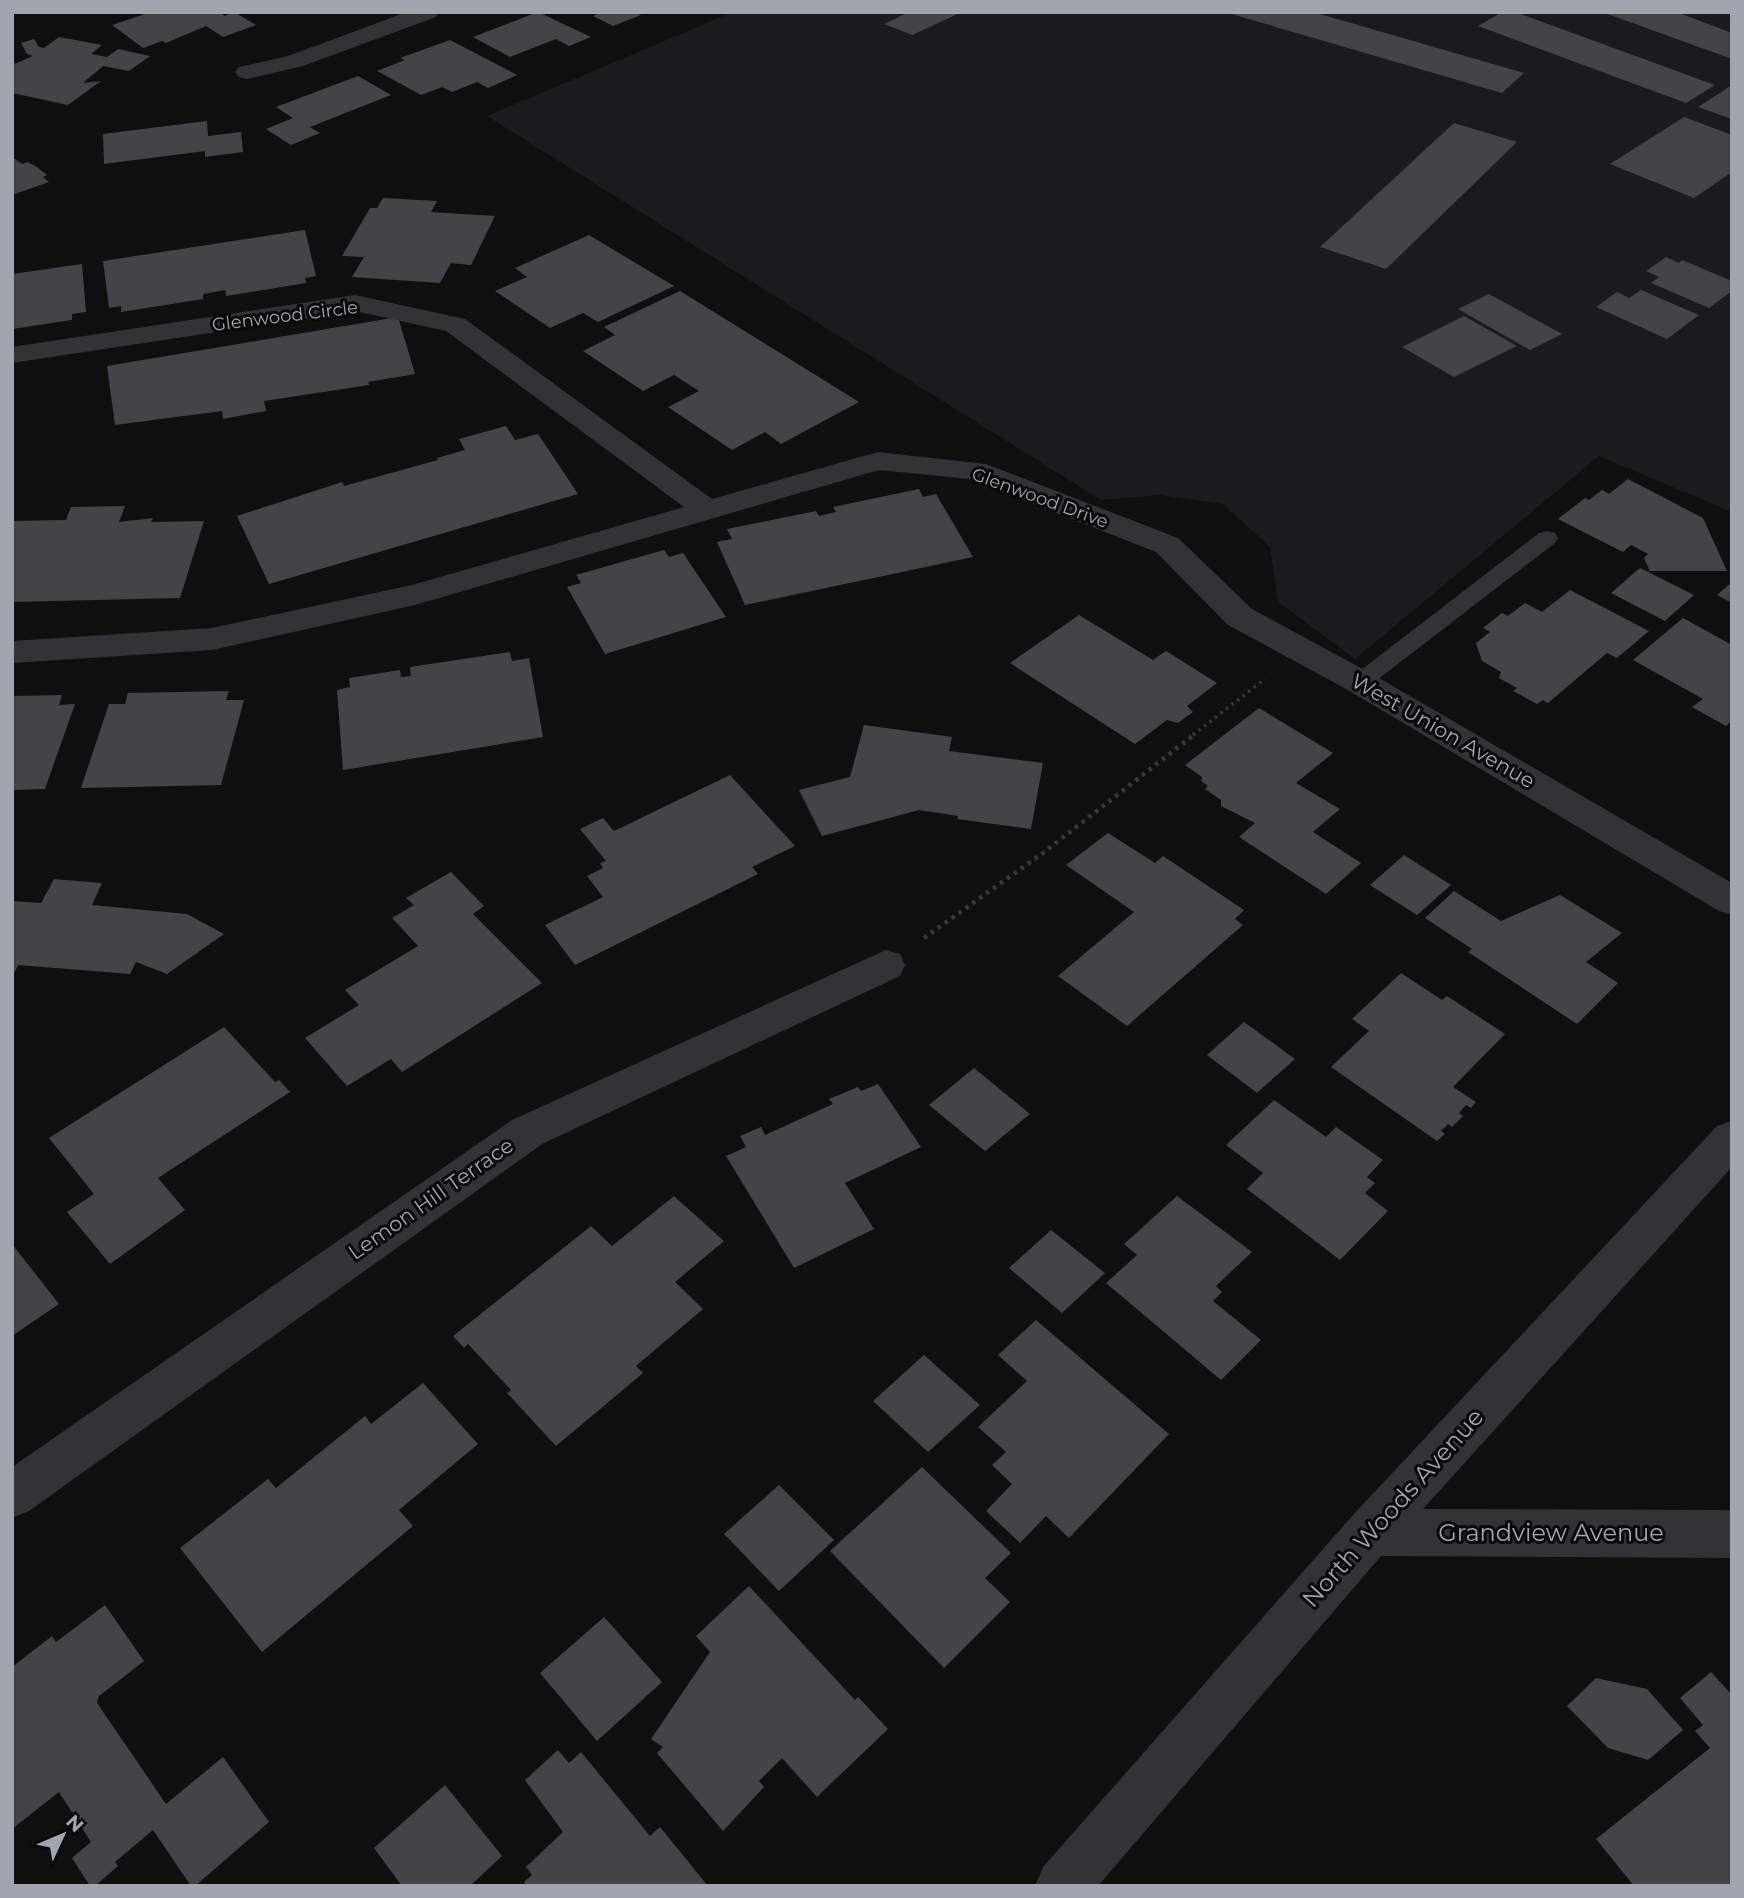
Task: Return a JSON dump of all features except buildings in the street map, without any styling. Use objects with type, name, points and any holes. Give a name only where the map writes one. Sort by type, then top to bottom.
[{"type":"street","points":[[247,72],[295,61],[428,12]]},
{"type":"street","name":"Glenwood Circle","points":[[12,355],[355,303],[455,325],[707,510]]},
{"type":"street","name":"Glenwood Drive","points":[[12,652],[212,639],[415,595],[878,461],[975,470],[1167,545]]},
{"type":"street","name":"West Union Avenue","points":[[1167,545],[1240,617],[1360,682],[1732,901]]},
{"type":"street","name":"Lemon Hill Terrace","points":[[12,1495],[527,1132],[886,965]]},
{"type":"street","name":"North Woods Avenue","points":[[1062,1886],[1370,1532],[1732,1138]]},
{"type":"street","name":"Grandview Avenue","points":[[1370,1532],[1732,1534]]},
{"type":"lane","points":[[1360,682],[1547,538]]},
{"type":"path","points":[[886,965],[1043,853],[1301,650]]},
{"type":"shaded area","points":[[733,12],[1732,12],[1732,512],[1599,456],[1355,659],[1278,602],[1270,547],[1223,504],[1159,495],[1101,500],[487,116]]}]
